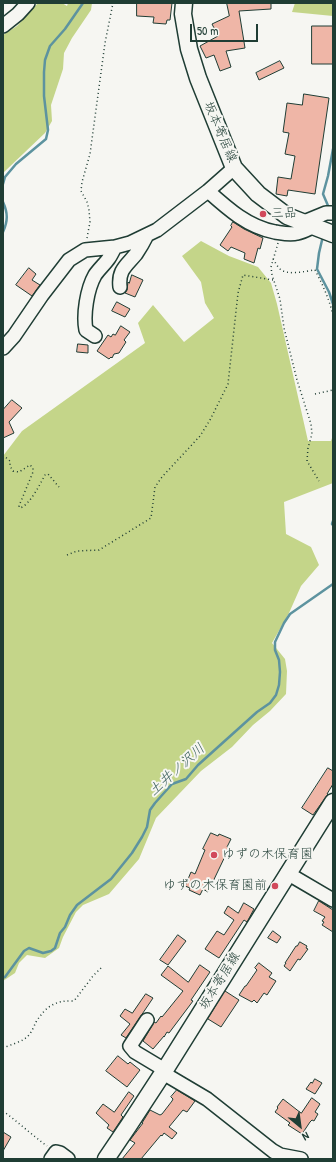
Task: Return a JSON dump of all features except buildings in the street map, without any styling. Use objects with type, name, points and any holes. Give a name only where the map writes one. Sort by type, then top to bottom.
[{"type":"main road","name":"坂本寄居線","points":[[184,3],[183,14],[189,49],[198,78],[234,168],[258,194],[287,216],[333,234]]},
{"type":"main road","name":"坂本寄居線","points":[[106,1159],[164,1072],[333,802]]},
{"type":"street","points":[[3,26],[18,14],[28,3]]},
{"type":"street","points":[[3,348],[14,336],[42,295],[69,260],[85,250],[115,247],[130,243],[157,230],[208,191],[234,168]]},
{"type":"street","points":[[208,191],[232,212],[251,224],[265,230],[280,233],[295,234],[304,231],[309,224],[326,213],[333,213]]},
{"type":"street","points":[[120,287],[119,281],[121,270],[136,254],[148,235]]},
{"type":"street","points":[[95,336],[86,330],[86,306],[92,283],[115,247]]},
{"type":"street","points":[[288,873],[333,900]]},
{"type":"street","points":[[147,1020],[130,1046],[135,1052],[207,1099],[280,1156],[301,1159]]},
{"type":"street","points":[[53,1156],[60,1154],[68,1159]]},
{"type":"path","points":[[85,250],[90,222],[87,202],[81,191],[82,182],[90,154],[105,43],[113,3]]},
{"type":"path","points":[[280,233],[271,267],[273,280],[280,300],[284,328],[297,380],[311,424],[312,434],[308,448],[307,461],[319,481]]},
{"type":"path","points":[[273,259],[284,272],[292,273],[315,270],[324,287],[333,315]]},
{"type":"path","points":[[67,555],[78,551],[99,550],[151,518],[155,488],[162,477],[200,436],[210,420],[228,384],[238,293],[243,275],[273,280]]},
{"type":"path","points":[[315,394],[333,390]]},
{"type":"path","points":[[3,455],[10,461],[10,466],[13,471],[18,472],[30,465],[33,468],[33,472],[19,506],[20,508],[28,502],[45,475],[48,474],[51,476],[59,487]]},
{"type":"path","points":[[3,1048],[29,1036],[41,1015],[54,1003],[64,1000],[74,1001],[100,968]]},
{"type":"path","points":[[3,1111],[34,1136],[53,1156]]},
{"type":"green space","points":[[38,3],[62,3],[67,6],[68,3],[92,3],[91,10],[72,38],[64,53],[63,69],[51,105],[52,121],[45,133],[3,173],[3,35],[17,26]]},
{"type":"green space","points":[[295,3],[333,3],[333,16],[292,12]]},
{"type":"green space","points":[[201,241],[229,256],[258,267],[271,283],[308,441],[331,441],[333,435],[333,483],[284,502],[286,534],[311,547],[319,565],[301,586],[289,613],[272,643],[285,659],[287,671],[286,694],[232,747],[201,771],[156,818],[139,859],[109,894],[83,905],[76,912],[59,948],[45,958],[27,955],[19,963],[15,973],[3,981],[3,456],[22,431],[145,343],[138,323],[153,305],[184,342],[214,318],[205,303],[201,282],[182,256]]},
{"type":"waterway","points":[[3,184],[5,177],[16,164],[46,139],[48,130],[44,96],[45,60],[50,46],[65,29],[83,3]]},
{"type":"waterway","name":"土井ノ沢川","points":[[328,210],[329,208],[323,194],[333,149]]},
{"type":"waterway","points":[[3,202],[7,217],[3,232]]},
{"type":"waterway","name":"土井ノ沢川","points":[[323,236],[317,269],[329,292],[333,304]]},
{"type":"waterway","name":"土井ノ沢川","points":[[333,521],[333,525]]},
{"type":"waterway","name":"土井ノ沢川","points":[[3,978],[24,951],[29,948],[43,953],[51,951],[55,948],[60,933],[77,905],[111,879],[132,853],[147,827],[150,810],[155,803],[172,784],[186,779],[198,765],[257,712],[270,703],[276,695],[279,685],[279,660],[275,650],[275,642],[284,623],[290,614],[333,584]]},
{"type":"place","name":"三品","points":[[263,214]]},
{"type":"place","name":"ゆずの木保育園","points":[[214,855]]},
{"type":"place","name":"ゆずの木保育園前","points":[[275,886]]}]
